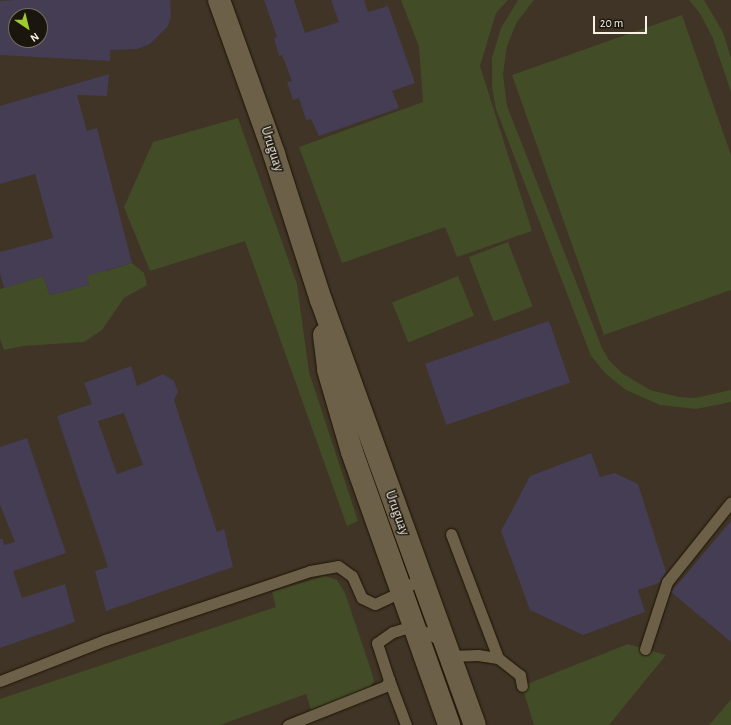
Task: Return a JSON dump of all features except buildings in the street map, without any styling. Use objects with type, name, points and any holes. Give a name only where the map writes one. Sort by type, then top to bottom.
[{"type":"main road","name":"Uruguay","points":[[219,0],[272,146],[321,300],[420,577],[475,725]]},
{"type":"main road","name":"Uruguay","points":[[321,300],[328,370],[352,452],[449,725]]},
{"type":"lane","points":[[645,649],[667,582],[731,502]]},
{"type":"lane","points":[[451,534],[498,658]]},
{"type":"lane","points":[[0,681],[105,640],[310,571],[338,566],[352,576],[362,598],[375,604],[401,592],[420,577]]},
{"type":"lane","points":[[406,725],[377,643],[393,632],[413,626],[448,649],[498,658],[520,675],[522,686]]},
{"type":"lane","points":[[288,725],[380,689],[389,680]]},
{"type":"shaded area","points":[[0,0],[731,0],[731,699],[709,725],[0,725]]},
{"type":"green space","points":[[401,0],[508,0],[496,13],[480,66],[532,231],[457,257],[445,227],[342,263],[299,147],[423,102],[419,47]]},
{"type":"green space","points":[[518,0],[534,0],[517,22],[507,46],[503,74],[507,106],[602,348],[609,360],[622,373],[650,390],[679,397],[695,398],[731,390],[731,402],[696,409],[660,405],[626,390],[606,374],[591,356],[496,109],[492,87],[492,58],[501,28]]},
{"type":"green space","points":[[689,0],[704,0],[723,32],[731,58],[731,92],[712,36],[699,12]]},
{"type":"green space","points":[[682,15],[731,155],[731,290],[604,335],[512,75]]},
{"type":"green space","points":[[238,118],[297,284],[309,372],[358,521],[347,526],[245,241],[150,271],[124,207],[153,142]]},
{"type":"green space","points":[[508,242],[533,306],[494,321],[469,257]]},
{"type":"green space","points":[[101,256],[106,271],[132,263],[144,273],[147,285],[124,298],[102,330],[84,342],[23,346],[4,350],[0,339],[0,289],[43,276],[50,295],[89,285],[83,261]]},
{"type":"green space","points":[[458,276],[474,316],[408,342],[392,303]]},
{"type":"green space","points":[[325,576],[337,580],[345,593],[374,681],[370,687],[311,710],[306,694],[220,725],[0,725],[0,699],[276,607],[272,592]]},
{"type":"green space","points":[[628,644],[666,655],[609,725],[534,725],[522,686]]},
{"type":"green space","points":[[731,699],[731,725],[709,725]]}]
